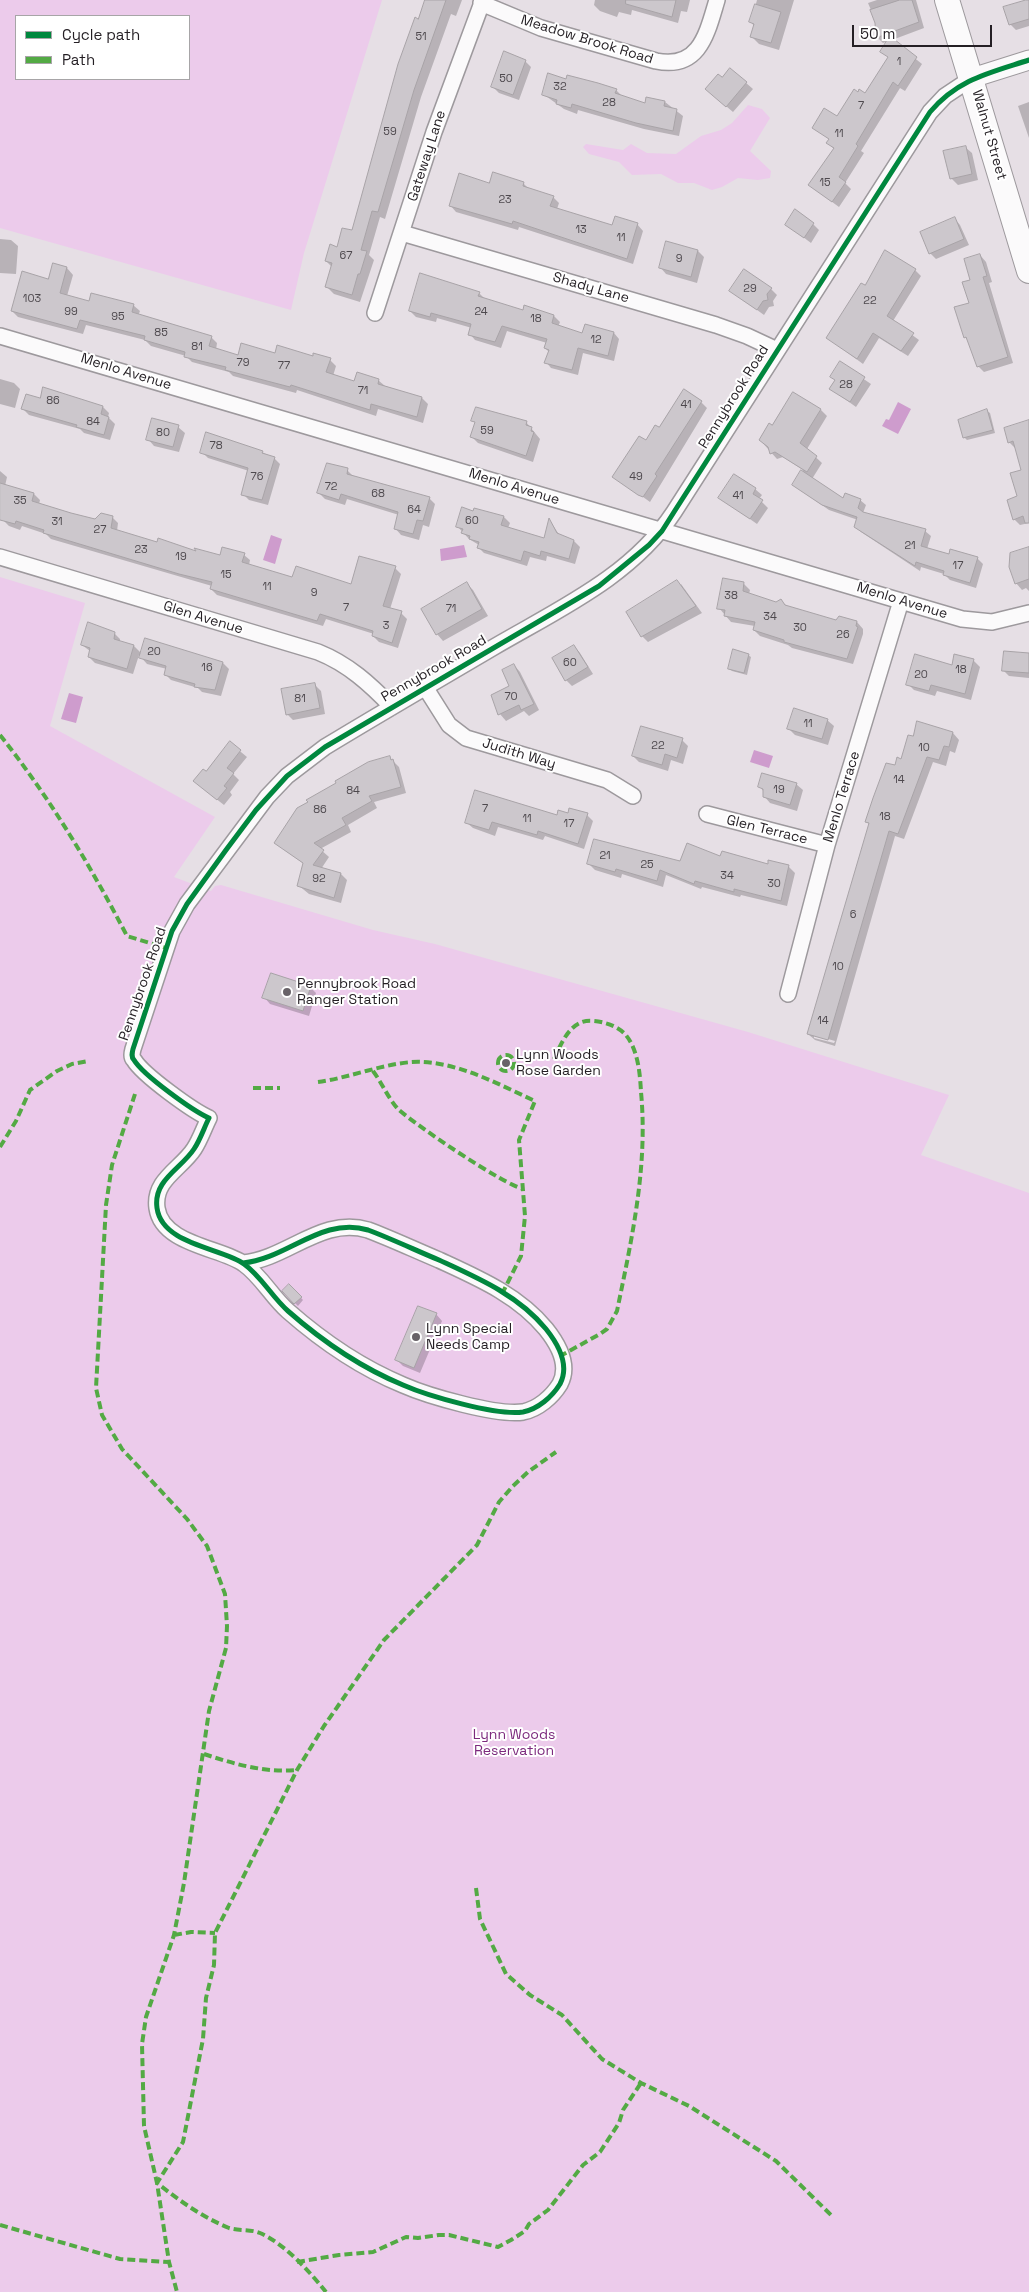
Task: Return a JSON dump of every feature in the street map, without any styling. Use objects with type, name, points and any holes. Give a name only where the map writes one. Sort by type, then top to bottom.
[{"type":"main road","name":"Walnut Street","points":[[948,0],[1029,271]]},
{"type":"street","name":"Meadow Brook Road","points":[[482,2],[541,28],[656,61],[670,63],[684,59],[701,46],[717,0]]},
{"type":"street","name":"Gateway Lane","points":[[375,313],[434,132],[482,2]]},
{"type":"street","points":[[972,78],[1029,60]]},
{"type":"street","name":"Pennybrook Road","points":[[243,1263],[270,1256],[337,1227],[352,1226],[368,1230],[471,1274],[514,1299],[546,1329],[559,1349],[564,1365],[561,1381],[552,1394],[537,1407],[524,1412],[511,1413],[451,1400],[402,1385],[356,1360],[288,1311],[243,1263],[195,1245],[172,1231],[159,1216],[156,1207],[159,1188],[195,1148],[209,1118],[199,1114],[167,1090],[137,1064],[132,1057],[132,1049],[172,931],[187,904],[238,834],[275,788],[300,765],[325,747],[599,586],[637,556],[662,531],[930,112],[945,96],[972,78]]},
{"type":"street","name":"Shady Lane","points":[[402,233],[716,325],[747,336],[777,350]]},
{"type":"street","name":"Menlo Avenue","points":[[0,336],[971,621],[1001,621],[1029,613]]},
{"type":"street","name":"Glen Avenue","points":[[0,557],[318,652],[342,663],[373,686],[392,707]]},
{"type":"street","name":"Menlo Terrace","points":[[788,994],[827,845],[901,601]]},
{"type":"street","name":"Judith Way","points":[[425,687],[446,722],[461,735],[607,780],[633,796]]},
{"type":"street","name":"Glen Terrace","points":[[707,814],[827,845]]},
{"type":"green space","points":[[0,0],[382,0],[304,253],[291,310],[0,228]]},
{"type":"green space","points":[[748,105],[762,109],[770,118],[750,151],[771,171],[770,178],[758,180],[738,178],[712,190],[694,183],[678,183],[661,174],[632,175],[619,162],[589,154],[583,147],[586,144],[623,150],[631,144],[647,153],[676,154],[701,136],[721,130],[732,123]]},
{"type":"green space","name":"Lynn Woods Reservation","points":[[0,577],[85,603],[50,726],[215,817],[174,877],[211,891],[215,886],[221,885],[373,930],[435,944],[748,1032],[949,1095],[921,1155],[1029,1193],[1029,2292],[0,2292]]},
{"type":"shaded area","points":[[898,402],[911,409],[898,434],[882,426],[886,419],[889,420]]},
{"type":"shaded area","points":[[271,535],[282,539],[275,564],[263,560]]},
{"type":"shaded area","points":[[464,545],[467,557],[441,561],[440,549]]},
{"type":"shaded area","points":[[69,693],[83,697],[76,723],[61,719]]},
{"type":"shaded area","points":[[754,750],[773,756],[769,768],[750,762]]},
{"type":"building","points":[[425,0],[446,0],[414,90],[378,212],[372,211],[361,250],[367,251],[360,274],[358,274],[352,295],[325,287],[332,263],[325,261],[330,244],[337,247],[342,228],[352,230],[398,64],[415,17],[418,19]]},
{"type":"building","points":[[626,0],[676,0],[672,17],[626,4]]},
{"type":"building","points":[[900,0],[912,0],[919,22],[876,38],[875,23],[870,10]]},
{"type":"building","points":[[1029,0],[1029,19],[1009,25],[1003,7]]},
{"type":"building","points":[[755,4],[781,12],[771,43],[750,37],[754,24],[749,22]]},
{"type":"building","points":[[890,36],[917,57],[898,86],[893,82],[856,144],[858,146],[839,177],[846,182],[832,202],[808,185],[834,148],[826,143],[829,139],[812,128],[824,108],[837,116],[854,89],[858,92],[859,89],[865,93],[888,57],[880,52]]},
{"type":"building","points":[[504,51],[526,60],[513,95],[491,87]]},
{"type":"building","points":[[730,68],[747,82],[726,107],[705,89],[718,74],[722,77]]},
{"type":"building","points":[[548,73],[566,79],[567,75],[598,83],[617,89],[615,93],[645,103],[646,97],[665,101],[664,106],[677,109],[673,131],[636,123],[572,104],[571,108],[556,104],[557,100],[542,95]]},
{"type":"building","points":[[966,146],[972,174],[950,179],[943,151]]},
{"type":"building","points":[[493,172],[524,182],[523,186],[554,196],[550,206],[612,225],[615,216],[638,223],[627,259],[513,221],[512,224],[449,206],[459,173],[489,183]]},
{"type":"building","points":[[795,209],[814,223],[804,238],[785,225]]},
{"type":"building","points":[[955,217],[964,239],[929,254],[920,232]]},
{"type":"building","points":[[666,241],[698,250],[691,277],[659,268]]},
{"type":"building","points":[[885,250],[916,269],[887,316],[914,333],[901,351],[873,333],[857,359],[826,338],[861,283],[865,285]]},
{"type":"building","points":[[980,254],[987,276],[983,277],[1008,357],[977,367],[966,337],[964,338],[954,307],[969,303],[962,282],[970,280],[964,259]]},
{"type":"building","points":[[53,263],[67,267],[60,293],[89,301],[91,293],[134,304],[132,312],[212,336],[209,346],[238,355],[241,343],[275,353],[277,345],[313,356],[313,353],[331,358],[326,372],[354,381],[357,372],[379,379],[378,384],[422,397],[417,417],[371,404],[370,410],[291,385],[290,387],[225,370],[226,367],[184,357],[185,352],[144,340],[145,336],[80,320],[77,329],[11,311],[22,271],[48,279]]},
{"type":"building","points":[[744,269],[772,288],[767,294],[768,300],[763,301],[757,310],[729,291]]},
{"type":"building","points":[[420,273],[480,292],[478,296],[523,310],[524,305],[554,315],[552,323],[582,333],[585,324],[614,332],[608,356],[578,348],[572,370],[544,363],[549,350],[544,348],[547,339],[502,326],[495,342],[468,335],[471,324],[431,313],[430,317],[409,311]]},
{"type":"building","points":[[840,361],[865,377],[850,402],[829,389],[835,380],[830,377]]},
{"type":"building","points":[[43,387],[103,406],[101,414],[109,417],[104,435],[21,409],[26,394],[40,398]]},
{"type":"building","points":[[684,389],[702,401],[655,474],[657,476],[643,497],[638,495],[612,477],[639,436],[646,440],[655,425],[659,427]]},
{"type":"building","points":[[793,392],[821,409],[800,443],[817,456],[807,472],[775,452],[770,454],[768,447],[759,440],[769,423],[772,425]]},
{"type":"building","points":[[476,407],[527,421],[526,425],[532,427],[531,431],[534,432],[526,456],[470,437],[475,422],[471,421]]},
{"type":"building","points":[[987,409],[993,430],[963,438],[958,420]]},
{"type":"building","points":[[152,418],[179,425],[173,447],[146,440]]},
{"type":"building","points":[[1029,420],[1029,523],[1025,523],[1023,516],[1013,520],[1007,500],[1017,496],[1010,473],[1021,470],[1013,441],[1008,443],[1004,428]]},
{"type":"building","points":[[206,432],[263,451],[262,453],[275,457],[262,500],[241,495],[248,468],[200,453]]},
{"type":"building","points":[[327,463],[348,468],[347,474],[430,497],[423,521],[417,520],[413,534],[394,529],[398,512],[341,494],[339,500],[317,493]]},
{"type":"building","points":[[801,470],[843,498],[845,493],[861,499],[858,508],[863,512],[926,529],[921,546],[949,554],[950,549],[978,557],[970,583],[943,575],[944,571],[916,562],[915,566],[854,527],[857,517],[822,505],[792,485]]},
{"type":"building","points":[[734,474],[756,488],[753,494],[763,500],[750,519],[718,498]]},
{"type":"building","points":[[0,483],[34,493],[32,501],[71,513],[95,519],[101,513],[113,516],[111,528],[157,542],[158,538],[196,551],[194,548],[220,555],[222,547],[245,553],[242,562],[292,577],[296,566],[351,584],[359,556],[396,566],[383,606],[402,611],[392,643],[372,636],[373,631],[320,614],[317,621],[210,589],[212,582],[179,574],[43,533],[44,530],[16,521],[15,524],[0,520]]},
{"type":"building","points":[[462,507],[473,511],[474,508],[504,516],[501,525],[544,538],[549,518],[557,533],[574,540],[569,559],[541,551],[540,556],[524,551],[521,561],[477,548],[479,542],[469,539],[470,536],[461,533],[463,529],[456,527]]},
{"type":"building","points":[[1029,547],[1029,579],[1015,584],[1009,567],[1010,553]]},
{"type":"building","points":[[723,578],[744,582],[743,591],[776,602],[781,599],[785,605],[836,620],[839,616],[857,621],[856,626],[858,627],[847,659],[784,642],[784,640],[753,630],[755,622],[724,616],[725,610],[717,609]]},
{"type":"building","points":[[677,580],[696,606],[641,637],[626,612]]},
{"type":"building","points":[[467,582],[482,609],[436,635],[421,609]]},
{"type":"building","points":[[88,622],[115,632],[114,639],[134,645],[127,669],[88,657],[90,648],[81,645]]},
{"type":"building","points":[[145,638],[223,662],[215,690],[194,687],[195,684],[164,675],[166,666],[139,658]]},
{"type":"building","points":[[574,645],[588,667],[565,681],[552,658]]},
{"type":"building","points":[[733,649],[749,654],[744,673],[728,669]]},
{"type":"building","points":[[1004,651],[1029,653],[1029,673],[1002,671]]},
{"type":"building","points":[[915,654],[952,665],[954,654],[974,659],[965,694],[931,685],[929,691],[906,685]]},
{"type":"building","points":[[514,664],[534,704],[521,710],[519,705],[498,715],[491,695],[509,686],[502,670]]},
{"type":"building","points":[[315,683],[320,708],[286,715],[281,689]]},
{"type":"building","points":[[794,708],[828,719],[822,739],[787,729]]},
{"type":"building","points":[[917,721],[953,732],[949,747],[944,746],[939,760],[927,757],[898,834],[889,831],[828,1040],[807,1034],[869,823],[865,822],[873,798],[886,763],[895,765],[897,757],[901,759],[908,735],[913,736]]},
{"type":"building","points":[[641,726],[683,738],[677,758],[665,754],[662,765],[632,756]]},
{"type":"building","points":[[230,741],[241,750],[227,768],[234,773],[224,786],[227,788],[217,800],[193,781],[203,769],[206,771]]},
{"type":"building","points":[[390,756],[391,760],[393,759],[401,787],[369,796],[372,801],[342,818],[346,825],[314,843],[324,850],[313,865],[341,873],[334,898],[297,886],[303,863],[274,843],[297,808],[308,802],[306,800],[336,783],[335,781],[368,762]]},
{"type":"building","points":[[762,773],[797,783],[790,805],[763,797],[763,789],[758,787]]},
{"type":"building","points":[[475,790],[557,815],[558,810],[568,813],[569,808],[588,813],[578,844],[538,831],[537,835],[492,822],[489,830],[465,823]]},
{"type":"building","points":[[594,839],[680,861],[687,843],[720,856],[722,851],[768,864],[768,860],[789,865],[781,901],[734,889],[734,892],[695,881],[694,884],[660,870],[657,881],[616,869],[615,872],[587,864]]},
{"type":"building","name":"Pennybrook Road Ranger Station","points":[[271,973],[311,986],[303,1011],[262,998]]},
{"type":"building","points":[[289,1284],[302,1297],[294,1304],[282,1291]]},
{"type":"building","name":"Lynn Special Needs Camp","points":[[418,1306],[437,1313],[414,1368],[395,1360]]},
{"type":"marked path","points":[[0,735],[36,783],[68,832],[127,936],[166,948]]},
{"type":"marked path","points":[[554,1059],[568,1032],[579,1023],[586,1021],[598,1022],[618,1029],[625,1034],[636,1054],[640,1077],[643,1120],[637,1202],[617,1311],[607,1329],[562,1355]]},
{"type":"marked path","points":[[506,1055],[512,1057],[514,1063],[512,1069],[506,1071],[500,1069],[498,1063],[500,1057],[506,1055]]},
{"type":"marked path","points":[[0,1147],[16,1121],[30,1090],[57,1071],[72,1064],[88,1061]]},
{"type":"marked path","points":[[318,1082],[385,1066],[423,1062],[466,1071],[535,1101],[519,1140],[525,1216],[521,1256],[503,1292]]},
{"type":"marked path","points":[[373,1071],[394,1105],[407,1117],[480,1166],[524,1189]]},
{"type":"marked path","points":[[253,1088],[280,1088]]},
{"type":"marked path","points":[[135,1094],[112,1165],[106,1205],[96,1388],[102,1415],[122,1449],[187,1519],[207,1546],[225,1594],[227,1626],[226,1648],[209,1711],[184,1883],[174,1935],[146,2017],[142,2044],[144,2126],[157,2183],[169,2262],[177,2292]]},
{"type":"marked path","points":[[326,2292],[296,2259],[269,2238],[260,2233],[233,2229],[219,2224],[192,2208],[157,2183],[183,2142],[203,2039],[206,1998],[214,1965],[215,1933],[297,1770],[324,1726],[384,1640],[477,1545],[499,1502],[513,1486],[528,1472],[556,1452]]},
{"type":"marked path","points":[[204,1754],[261,1769],[297,1770]]},
{"type":"marked path","points":[[476,1888],[480,1919],[506,1974],[530,1995],[562,2015],[602,2059],[641,2083],[689,2106],[776,2161],[831,2215]]},
{"type":"marked path","points":[[174,1935],[191,1932],[215,1933]]},
{"type":"marked path","points":[[297,2262],[373,2252],[406,2237],[418,2238],[449,2235],[498,2247],[525,2231],[529,2224],[548,2210],[583,2165],[600,2152],[619,2123],[623,2110],[641,2083]]},
{"type":"marked path","points":[[0,2225],[120,2259],[169,2262]]},
{"type":"cycle path","points":[[243,1263],[259,1260],[320,1233],[335,1229],[351,1227],[368,1230],[439,1260],[497,1288],[523,1306],[555,1341],[561,1355],[564,1370],[560,1384],[549,1398],[523,1412],[480,1408],[403,1385],[357,1362],[314,1332],[282,1305],[256,1274],[244,1264],[181,1238],[161,1220],[157,1208],[159,1190],[194,1149],[209,1118],[181,1101],[157,1083],[139,1067],[132,1056],[172,931],[187,904],[226,850],[256,810],[287,776],[325,747],[599,586],[649,545],[662,531],[930,112],[963,84],[987,73],[1029,60]]},
{"type":"place","name":"Pennybrook Road Ranger Station","points":[[287,992]]},
{"type":"place","name":"Lynn Woods Rose Garden","points":[[506,1063]]},
{"type":"place","name":"Lynn Special Needs Camp","points":[[416,1337]]}]
